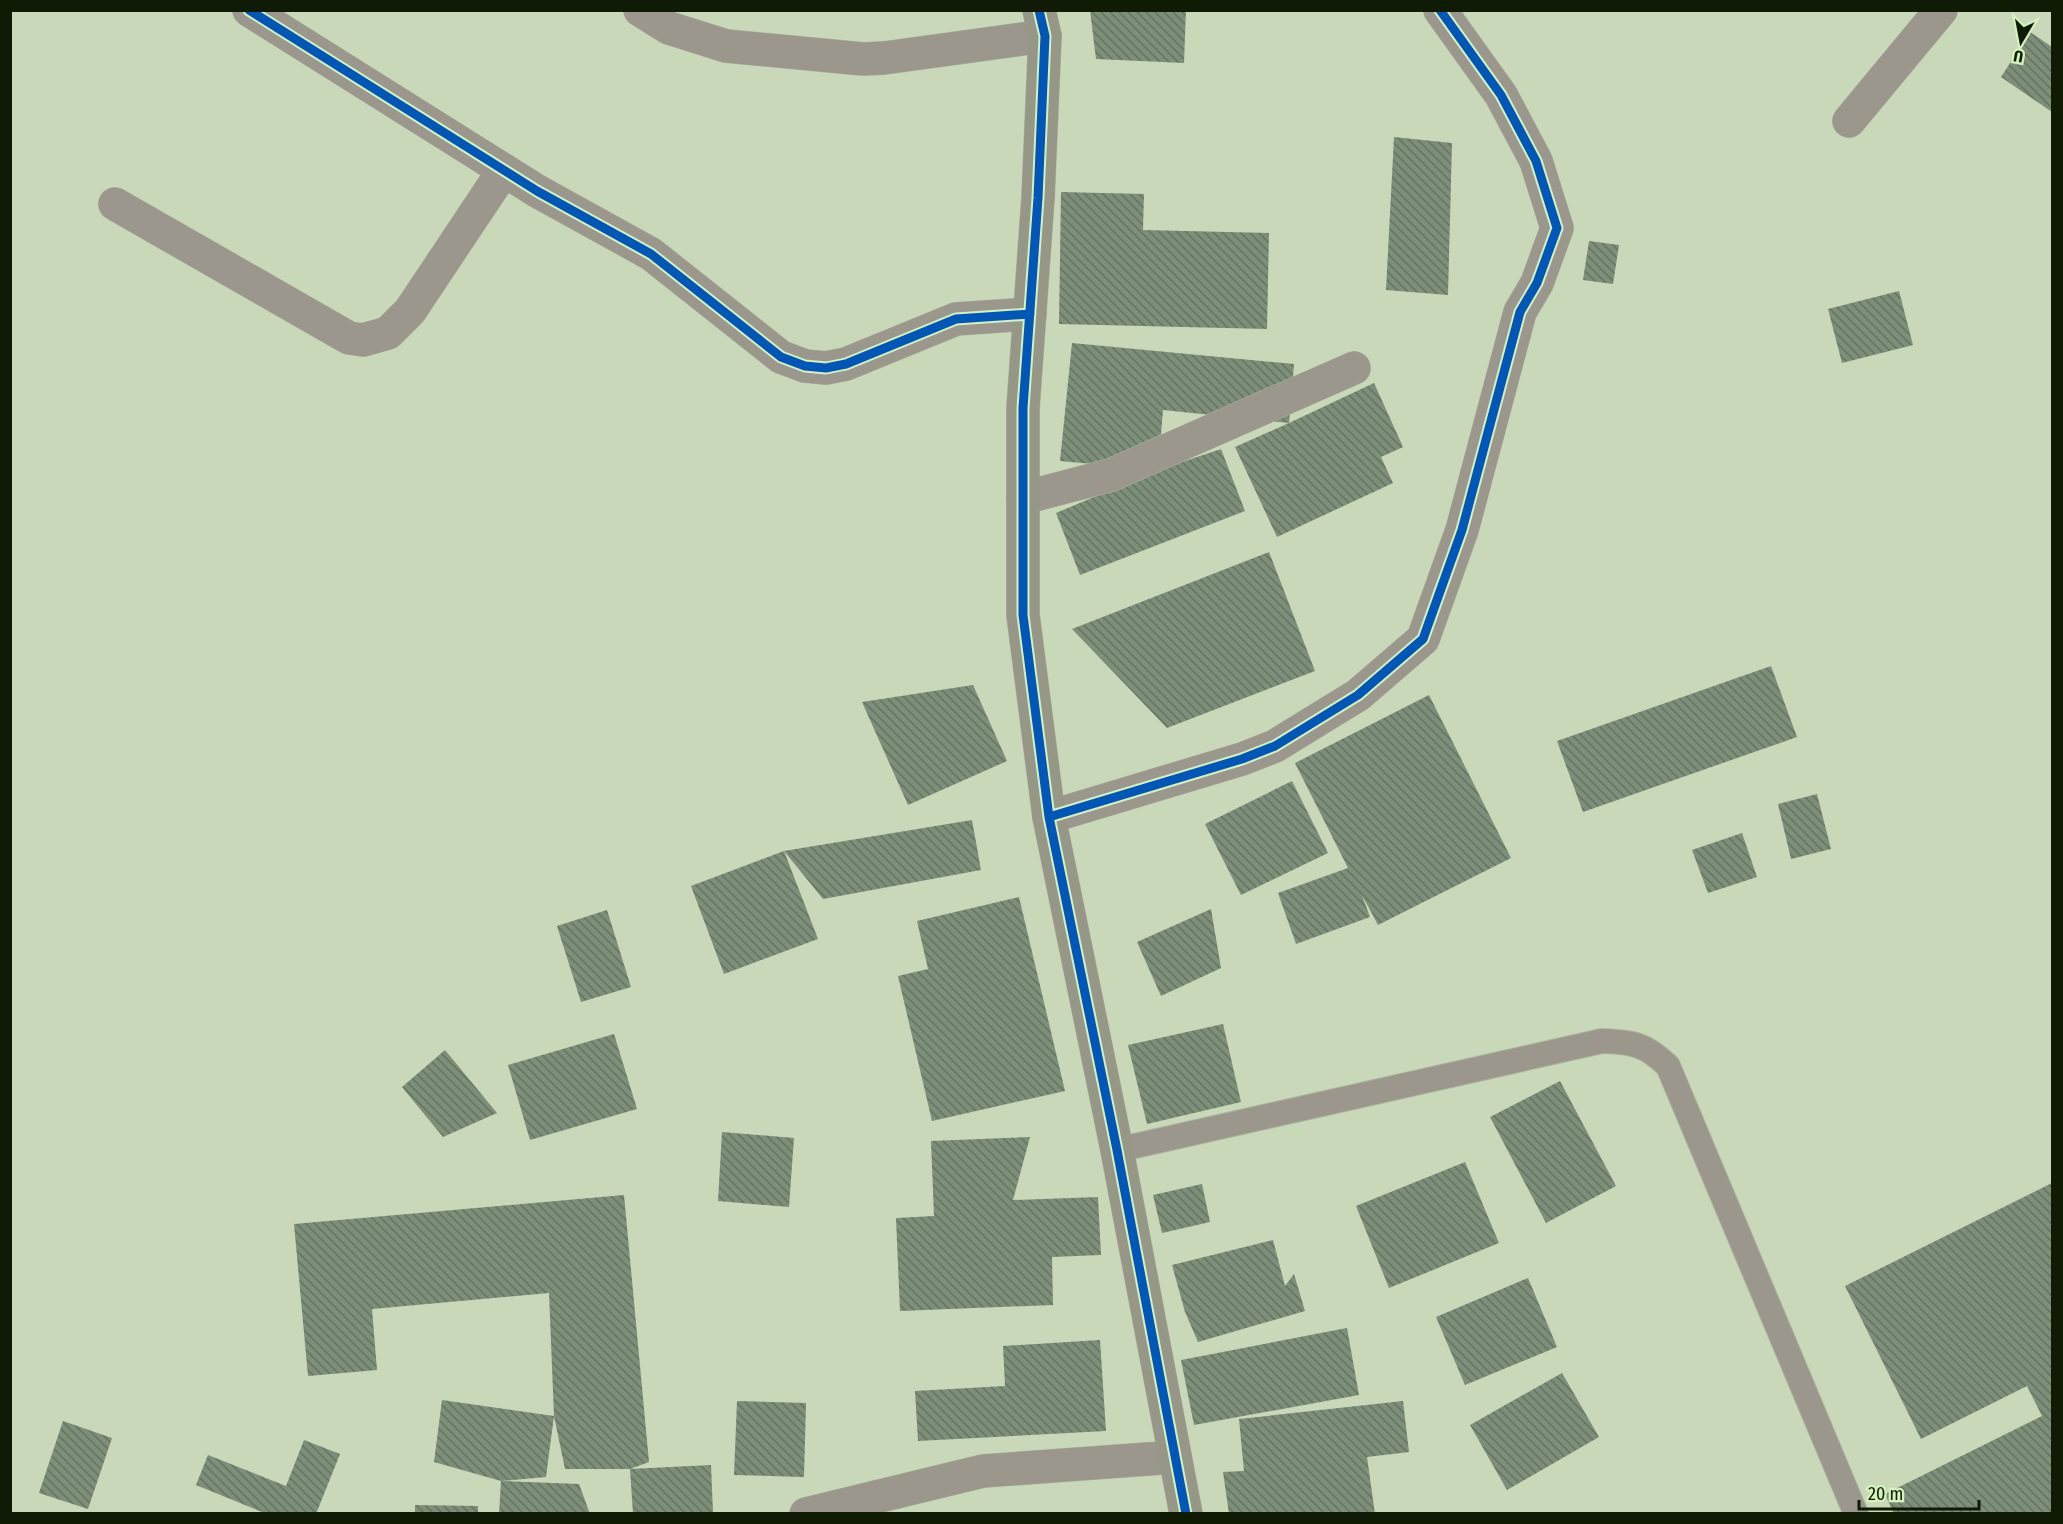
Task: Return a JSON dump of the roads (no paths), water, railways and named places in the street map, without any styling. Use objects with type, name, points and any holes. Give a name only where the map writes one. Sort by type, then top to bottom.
[{"type":"street","points":[[249,10],[504,170],[651,254],[781,357],[805,366],[826,368],[846,364],[956,319],[1030,314]]},
{"type":"street","points":[[640,10],[669,28],[726,46],[863,59],[884,58],[1042,23],[1030,314],[1023,408],[1023,615],[1049,817],[1118,1150],[1186,1514]]},
{"type":"street","points":[[1049,817],[1275,747],[1358,695],[1423,639],[1462,530],[1520,312],[1537,283],[1557,228],[1536,161],[1502,95],[1440,10]]},
{"type":"street","points":[[1849,121],[1941,10]]},
{"type":"street","points":[[115,204],[349,338],[363,340],[388,333],[410,311],[504,170]]},
{"type":"street","points":[[1023,498],[1111,475],[1354,368]]},
{"type":"street","points":[[806,1514],[983,1471],[1175,1457]]},
{"type":"lane","points":[[1118,1150],[1602,1041],[1632,1042],[1652,1051],[1668,1066],[1856,1514]]}]
